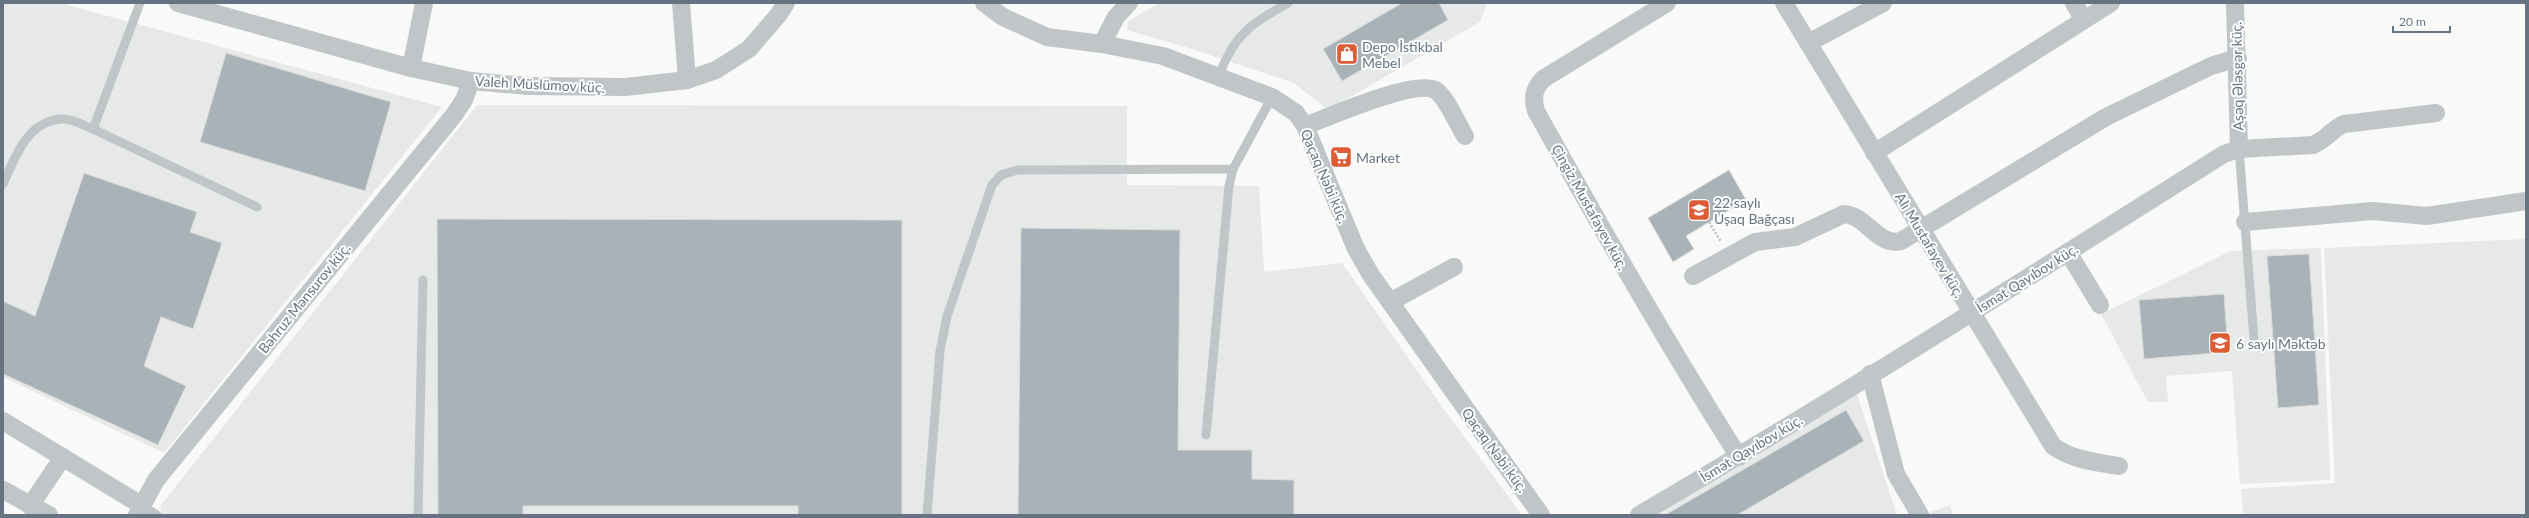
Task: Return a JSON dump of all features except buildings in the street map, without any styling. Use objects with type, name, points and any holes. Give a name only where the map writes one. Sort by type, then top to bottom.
[{"type":"street","name":"Valeh Müslümov küç.","points":[[178,3],[411,68],[471,81],[528,86],[624,87],[687,80],[716,70],[735,60],[749,49],[779,14],[786,3]]},
{"type":"street","points":[[411,68],[424,3]]},
{"type":"street","points":[[682,3],[687,80]]},
{"type":"street","name":"Qaçaq Nəbi küç.","points":[[984,3],[1003,17],[1047,36],[1102,44],[1163,56],[1218,78],[1272,97],[1296,113],[1304,126],[1356,249],[1390,302],[1541,515]]},
{"type":"street","points":[[1102,44],[1116,17],[1129,3]]},
{"type":"street","name":"Çingiz Mustafayev küç.","points":[[1667,3],[1543,79],[1536,87],[1533,100],[1536,111],[1674,356],[1739,456]]},
{"type":"street","name":"Alı Mustafayev küç.","points":[[1784,3],[2052,446],[2064,454],[2075,458],[2120,466]]},
{"type":"street","points":[[1808,43],[1883,3]]},
{"type":"street","points":[[2074,3],[2083,19]]},
{"type":"street","points":[[1874,153],[2083,19],[2111,3]]},
{"type":"street","name":"Aşəq Ələsgər küç.","points":[[2235,3],[2238,58],[2239,149]]},
{"type":"street","points":[[1693,276],[1755,242],[1795,237],[1844,214],[1853,215],[1886,240],[1894,242],[1921,230],[2106,117],[2211,66],[2238,58]]},
{"type":"street","name":"Bəhruz Mənsurov küç.","points":[[139,510],[156,480],[454,115],[464,100],[471,81]]},
{"type":"street","points":[[1304,126],[1400,91],[1428,88],[1436,90],[1442,97],[1465,136]]},
{"type":"street","name":"İsmət Qayıbov küç.","points":[[1639,515],[1739,456],[1870,374],[1971,314],[2224,154],[2239,149],[2313,145],[2321,142],[2333,129],[2344,124],[2436,113]]},
{"type":"street","points":[[2245,222],[2373,211],[2428,216],[2526,201]]},
{"type":"street","points":[[2068,252],[2100,305]]},
{"type":"street","points":[[1390,302],[1454,267]]},
{"type":"street","points":[[1870,374],[1896,474],[1920,515]]},
{"type":"street","points":[[3,421],[63,457],[139,510]]},
{"type":"street","points":[[30,506],[63,457]]},
{"type":"street","points":[[3,490],[49,515]]},
{"type":"lane","points":[[93,129],[140,3]]},
{"type":"lane","points":[[1218,78],[1225,60],[1238,39],[1252,24],[1288,3]]},
{"type":"lane","points":[[1206,435],[1229,186],[1233,169],[1272,97]]},
{"type":"lane","points":[[3,184],[19,149],[35,128],[65,119],[93,129],[257,207]]},
{"type":"lane","points":[[2239,149],[2254,339]]},
{"type":"lane","points":[[928,515],[940,351],[947,316],[992,185],[1001,176],[1017,170],[1233,169]]},
{"type":"lane","points":[[418,515],[423,280]]},
{"type":"lane","points":[[139,510],[157,515]]},
{"type":"shaded area","points":[[3,3],[60,3],[442,107],[164,453],[3,377]]},
{"type":"shaded area","points":[[1159,3],[1487,3],[1480,22],[1328,110],[1294,83],[1189,48],[1127,30],[1128,21]]},
{"type":"shaded area","points":[[477,105],[1127,106],[1127,185],[1259,186],[1264,272],[1342,263],[1443,408],[1522,515],[160,515],[161,505]]},
{"type":"shaded area","points":[[2526,239],[2526,515],[2243,515],[2241,489],[2335,483],[2324,248]]},
{"type":"shaded area","name":"6 saylı Məktəb","points":[[2321,248],[2330,480],[2240,484],[2232,371],[2166,376],[2168,402],[2148,402],[2101,314],[2231,251]]},
{"type":"shaded area","points":[[1857,394],[1897,515],[1658,515]]},
{"type":"shaded area","points":[[1950,505],[1953,515],[1924,515]]},
{"type":"place","name":"Depo İstikbal Mebel","points":[[1347,54]]},
{"type":"place","name":"Market","points":[[1341,157]]},
{"type":"place","name":"22 saylı Uşaq Bağçası","points":[[1699,210]]},
{"type":"place","name":"6 saylı Məktəb","points":[[2220,343]]}]
